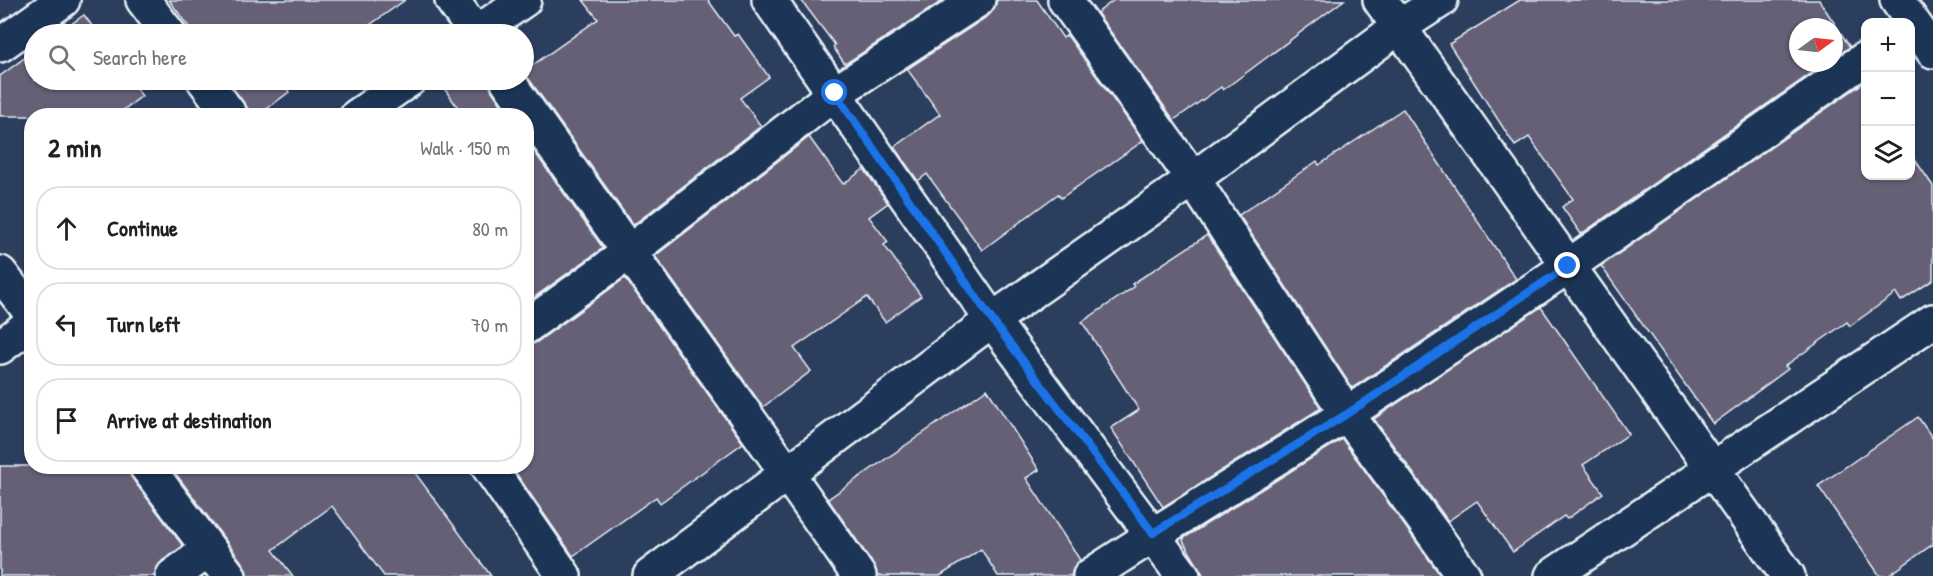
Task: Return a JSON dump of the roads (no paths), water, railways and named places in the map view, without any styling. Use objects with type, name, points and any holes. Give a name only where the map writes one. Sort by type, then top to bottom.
[{"type":"street","points":[[29,24],[63,0]]},
{"type":"street","points":[[143,0],[161,24]]},
{"type":"street","points":[[452,0],[469,24]]},
{"type":"street","points":[[490,24],[524,0]]},
{"type":"street","points":[[769,0],[992,320],[1183,576]]},
{"type":"street","points":[[534,321],[628,254],[835,93],[978,0]]},
{"type":"street","points":[[1065,0],[1193,179],[1347,414],[1464,576]]},
{"type":"street","points":[[1380,0],[1788,576]]},
{"type":"street","points":[[650,576],[992,320],[1193,179],[1399,27],[1441,0]]},
{"type":"street","points":[[1907,16],[1933,51]]},
{"type":"street","points":[[0,45],[24,28]]},
{"type":"street","points":[[1090,576],[1153,533],[1347,414],[1568,266],[1861,61]]},
{"type":"street","points":[[212,90],[225,108]]},
{"type":"street","points":[[369,108],[395,90]]},
{"type":"street","points":[[514,90],[526,108]]},
{"type":"street","points":[[534,119],[628,254],[788,473],[859,576]]},
{"type":"street","points":[[0,273],[24,304]]},
{"type":"street","points":[[1552,576],[1933,321]]},
{"type":"street","points":[[0,347],[24,328]]},
{"type":"street","points":[[152,474],[229,576]]},
{"type":"street","points":[[494,474],[564,576]]},
{"type":"street","points":[[172,576],[209,550]]}]
